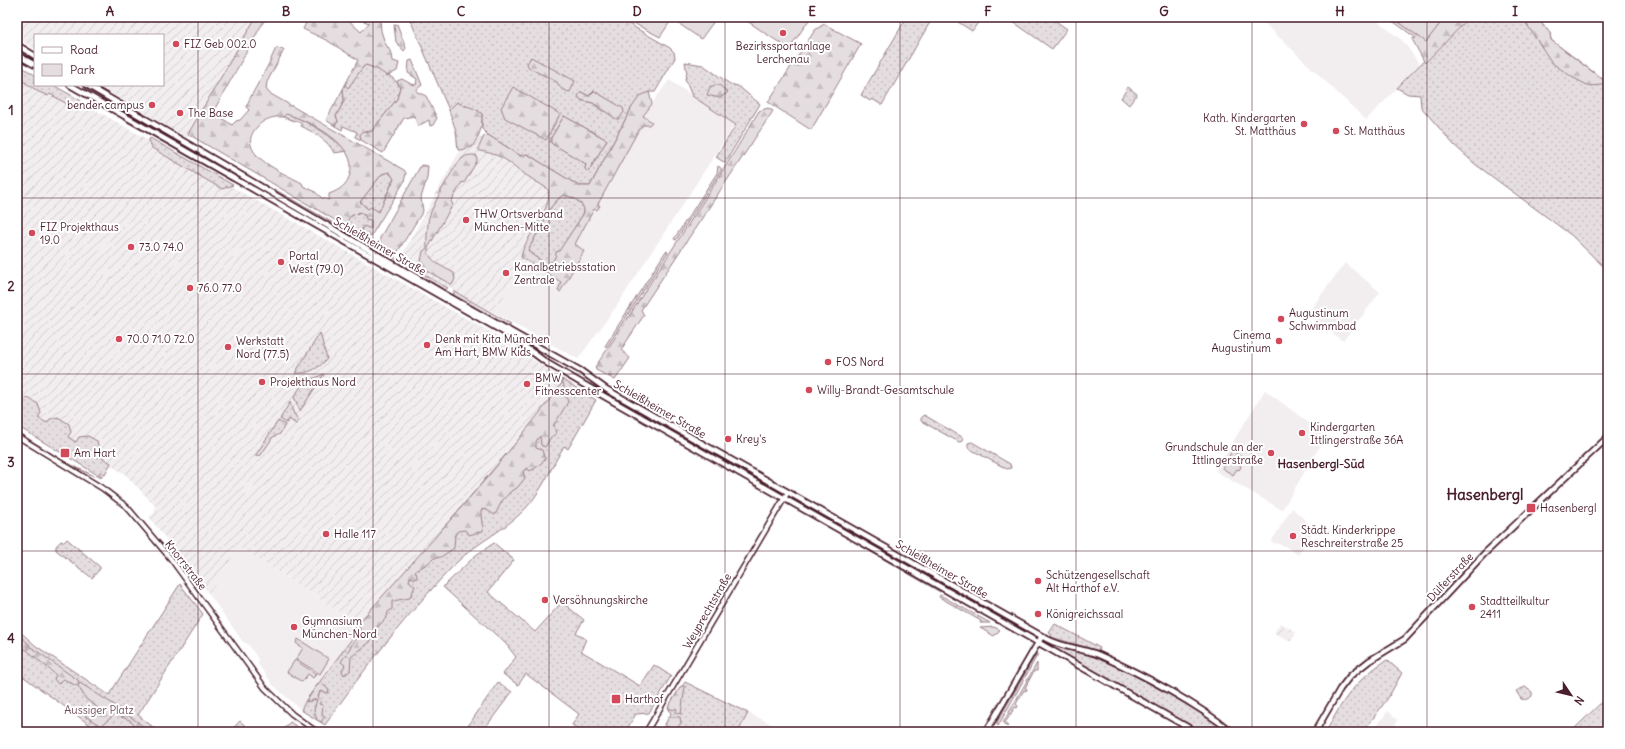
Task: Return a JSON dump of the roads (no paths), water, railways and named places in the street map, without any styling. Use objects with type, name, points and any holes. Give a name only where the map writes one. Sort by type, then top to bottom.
[{"type":"main road","points":[[17,45],[34,55]]},
{"type":"main road","points":[[17,55],[34,64]]},
{"type":"main road","name":"Schleißheimer Straße","points":[[72,86],[421,284],[519,342],[558,369],[784,499],[1196,732]]},
{"type":"main road","name":"Schleißheimer Straße","points":[[89,86],[448,296],[581,371],[606,388],[1042,636],[1060,644],[1098,655],[1118,664],[1205,712],[1232,732]]},
{"type":"main road","name":"Dülferstraße","points":[[1315,732],[1340,688],[1350,676],[1369,661],[1405,639],[1484,554],[1608,437]]},
{"type":"main road","points":[[1007,624],[1012,623],[1011,618]]},
{"type":"main road","points":[[986,732],[1042,636]]},
{"type":"street","name":"Knorrstraße","points":[[17,436],[102,488],[127,507],[167,554],[266,688],[292,714],[317,732]]},
{"type":"street","name":"Weyprechtstraße","points":[[646,732],[788,492]]},
{"type":"place","name":"Bezirkssportanlage Lerchenau","points":[[783,33]]},
{"type":"place","name":"FIZ Geb 002.0","points":[[176,44]]},
{"type":"place","name":"bender campus","points":[[152,105]]},
{"type":"place","name":"The Base","points":[[180,113]]},
{"type":"place","name":"Kath. Kindergarten St. Matthäus","points":[[1304,124]]},
{"type":"place","name":"St. Matthäus","points":[[1336,131]]},
{"type":"place","name":"THW Ortsverband München-Mitte","points":[[466,220]]},
{"type":"place","name":"FIZ Projekthaus 19.0","points":[[32,233]]},
{"type":"place","name":"73.0 74.0","points":[[131,247]]},
{"type":"place","name":"Portal West (79.0)","points":[[281,262]]},
{"type":"place","name":"Kanalbetriebsstation Zentrale","points":[[506,273]]},
{"type":"place","name":"76.0 77.0","points":[[190,288]]},
{"type":"place","name":"Augustinum Schwimmbad","points":[[1281,319]]},
{"type":"place","name":"70.0 71.0 72.0","points":[[119,339]]},
{"type":"place","name":"Cinema Augustinum","points":[[1279,341]]},
{"type":"place","name":"Denk mit Kita München Am Hart, BMW Kids","points":[[427,345]]},
{"type":"place","name":"Werkstatt Nord (77.5)","points":[[228,347]]},
{"type":"place","name":"FOS Nord","points":[[828,362]]},
{"type":"place","name":"Projekthaus Nord","points":[[262,382]]},
{"type":"place","name":"BMW Fitnesscenter","points":[[527,384]]},
{"type":"place","name":"Willy-Brandt-Gesamtschule","points":[[809,390]]},
{"type":"place","name":"Kindergarten Ittlingerstraße 36A","points":[[1302,433]]},
{"type":"place","name":"Krey's","points":[[728,439]]},
{"type":"place","name":"Am Hart","points":[[65,453]]},
{"type":"place","name":"Grundschule an der Ittlingerstraße","points":[[1271,453]]},
{"type":"place","name":"Hasenbergl","points":[[1531,508]]},
{"type":"place","name":"Halle 117","points":[[326,534]]},
{"type":"place","name":"Städt. Kinderkrippe Reschreiterstraße 25","points":[[1293,536]]},
{"type":"place","name":"Schützengesellschaft Alt Harthof e.V.","points":[[1038,581]]},
{"type":"place","name":"Versöhnungskirche","points":[[545,600]]},
{"type":"place","name":"Stadtteilkultur 2411","points":[[1472,607]]},
{"type":"place","name":"Königreichssaal","points":[[1038,614]]},
{"type":"place","name":"Gymnasium München-Nord","points":[[294,627]]},
{"type":"place","name":"Harthof","points":[[616,699]]},
{"type":"district","name":"Hasenbergl-Süd","points":[[1321,464]]},
{"type":"district","name":"Hasenbergl","points":[[1485,495]]},
{"type":"park label","name":"Aussiger Platz","points":[[99,710]]}]
